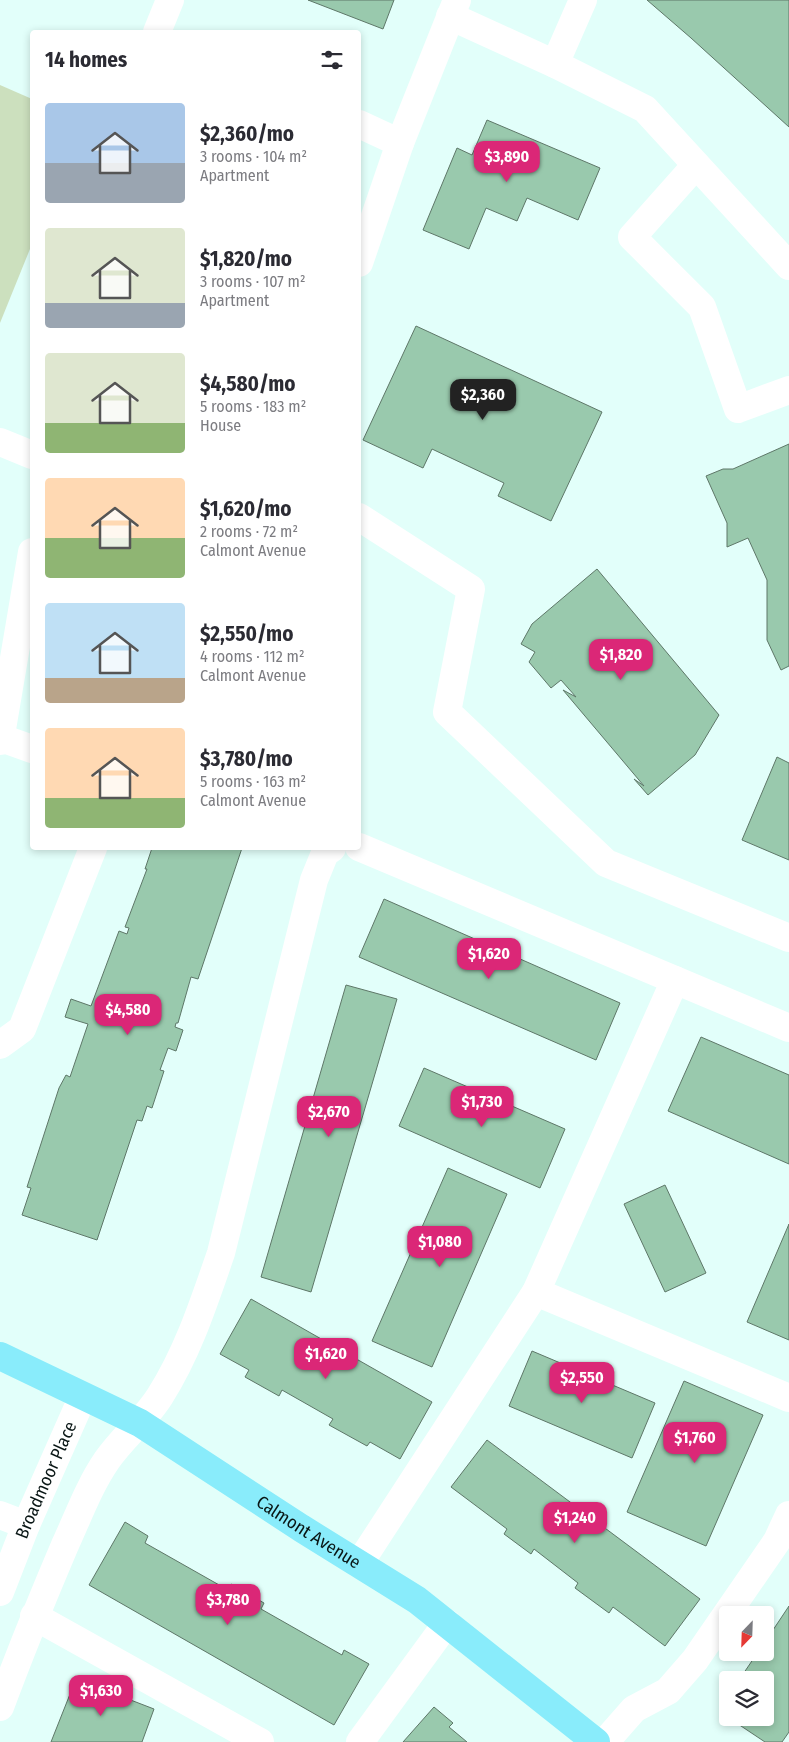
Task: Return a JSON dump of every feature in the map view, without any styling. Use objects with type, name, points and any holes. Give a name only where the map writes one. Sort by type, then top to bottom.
[{"type":"main road","name":"Calmont Avenue","points":[[0,1356],[140,1423],[417,1600],[596,1742]]},
{"type":"street","points":[[160,30],[170,0]]},
{"type":"street","points":[[555,64],[583,0]]},
{"type":"street","points":[[361,257],[400,143],[453,8],[555,64],[645,109],[789,266]]},
{"type":"street","points":[[361,125],[400,143]]},
{"type":"street","points":[[696,165],[632,238],[702,307],[738,409],[789,390]]},
{"type":"street","points":[[0,442],[30,455]]},
{"type":"street","points":[[361,518],[470,589],[447,712],[606,863],[789,938]]},
{"type":"street","points":[[30,564],[0,739],[30,748]]},
{"type":"street","points":[[361,848],[789,1028]]},
{"type":"street","points":[[0,1045],[22,1029],[92,850]]},
{"type":"street","points":[[0,1707],[34,1616],[84,1501],[107,1460],[140,1423],[160,1396],[182,1356],[221,1253],[314,880],[325,852],[328,850]]},
{"type":"street","points":[[359,1564],[536,1292],[675,980]]},
{"type":"street","points":[[536,1292],[789,1398]]},
{"type":"street","name":"Broadmoor Place","points":[[0,1592],[26,1525],[83,1396]]},
{"type":"street","points":[[0,1515],[26,1525]]},
{"type":"street","points":[[605,1742],[634,1709],[668,1691],[695,1660],[777,1540],[789,1515]]},
{"type":"street","points":[[34,1616],[260,1742]]},
{"type":"street","points":[[360,1742],[447,1623]]},
{"type":"green space","points":[[0,85],[30,98],[30,249],[0,323]]},
{"type":"building","points":[[308,0],[394,0],[383,29]]},
{"type":"building","points":[[647,0],[789,0],[789,127],[691,38]]},
{"type":"building","points":[[487,120],[600,168],[578,220],[527,198],[517,221],[486,208],[469,249],[423,230],[457,148],[472,155]]},
{"type":"building","points":[[416,326],[602,412],[551,521],[498,496],[504,483],[432,449],[423,468],[363,440]]},
{"type":"building","points":[[789,444],[789,666],[781,670],[767,640],[767,580],[748,538],[727,547],[727,523],[706,476],[723,469],[733,469]]},
{"type":"building","points":[[597,569],[719,715],[695,755],[648,795],[634,779],[644,786],[563,690],[576,697],[561,680],[551,688],[529,662],[535,652],[521,644],[532,624]]},
{"type":"building","points":[[777,757],[789,763],[789,860],[742,840]]},
{"type":"building","points":[[151,850],[241,850],[198,979],[191,977],[178,1023],[176,1023],[175,1027],[183,1030],[176,1051],[168,1048],[160,1070],[164,1071],[152,1108],[147,1106],[142,1121],[137,1120],[97,1240],[22,1215],[31,1188],[27,1187],[59,1088],[66,1075],[70,1077],[88,1024],[65,1017],[71,999],[91,1006],[119,931],[127,934],[129,928],[125,927],[147,869],[145,869]]},
{"type":"building","points":[[384,899],[620,1003],[596,1060],[359,957]]},
{"type":"building","points":[[346,985],[397,999],[311,1292],[261,1277]]},
{"type":"building","points":[[701,1037],[789,1075],[789,1164],[668,1111]]},
{"type":"building","points":[[424,1068],[565,1129],[540,1188],[399,1126]]},
{"type":"building","points":[[448,1168],[507,1194],[432,1367],[372,1341]]},
{"type":"building","points":[[665,1185],[706,1273],[665,1292],[624,1204]]},
{"type":"building","points":[[789,1224],[789,1340],[747,1322]]},
{"type":"building","points":[[251,1299],[432,1402],[400,1459],[370,1442],[367,1446],[329,1425],[333,1419],[282,1390],[279,1396],[245,1377],[249,1370],[220,1354]]},
{"type":"building","points":[[532,1351],[655,1403],[632,1458],[509,1406]]},
{"type":"building","points":[[684,1381],[763,1415],[706,1546],[627,1512]]},
{"type":"building","points":[[487,1440],[700,1599],[665,1646],[613,1607],[609,1613],[575,1588],[578,1583],[534,1549],[531,1554],[504,1534],[507,1529],[451,1487]]},
{"type":"building","points":[[125,1522],[148,1536],[145,1543],[228,1590],[231,1584],[264,1603],[261,1609],[342,1655],[344,1650],[369,1664],[334,1725],[89,1585]]},
{"type":"building","points":[[789,1606],[789,1732],[782,1742],[765,1742],[741,1726],[774,1726],[774,1671],[745,1671],[752,1661],[774,1661],[774,1628]]},
{"type":"building","points":[[76,1679],[154,1709],[142,1742],[51,1742]]},
{"type":"building","points":[[434,1707],[453,1723],[449,1727],[467,1742],[403,1742]]}]
